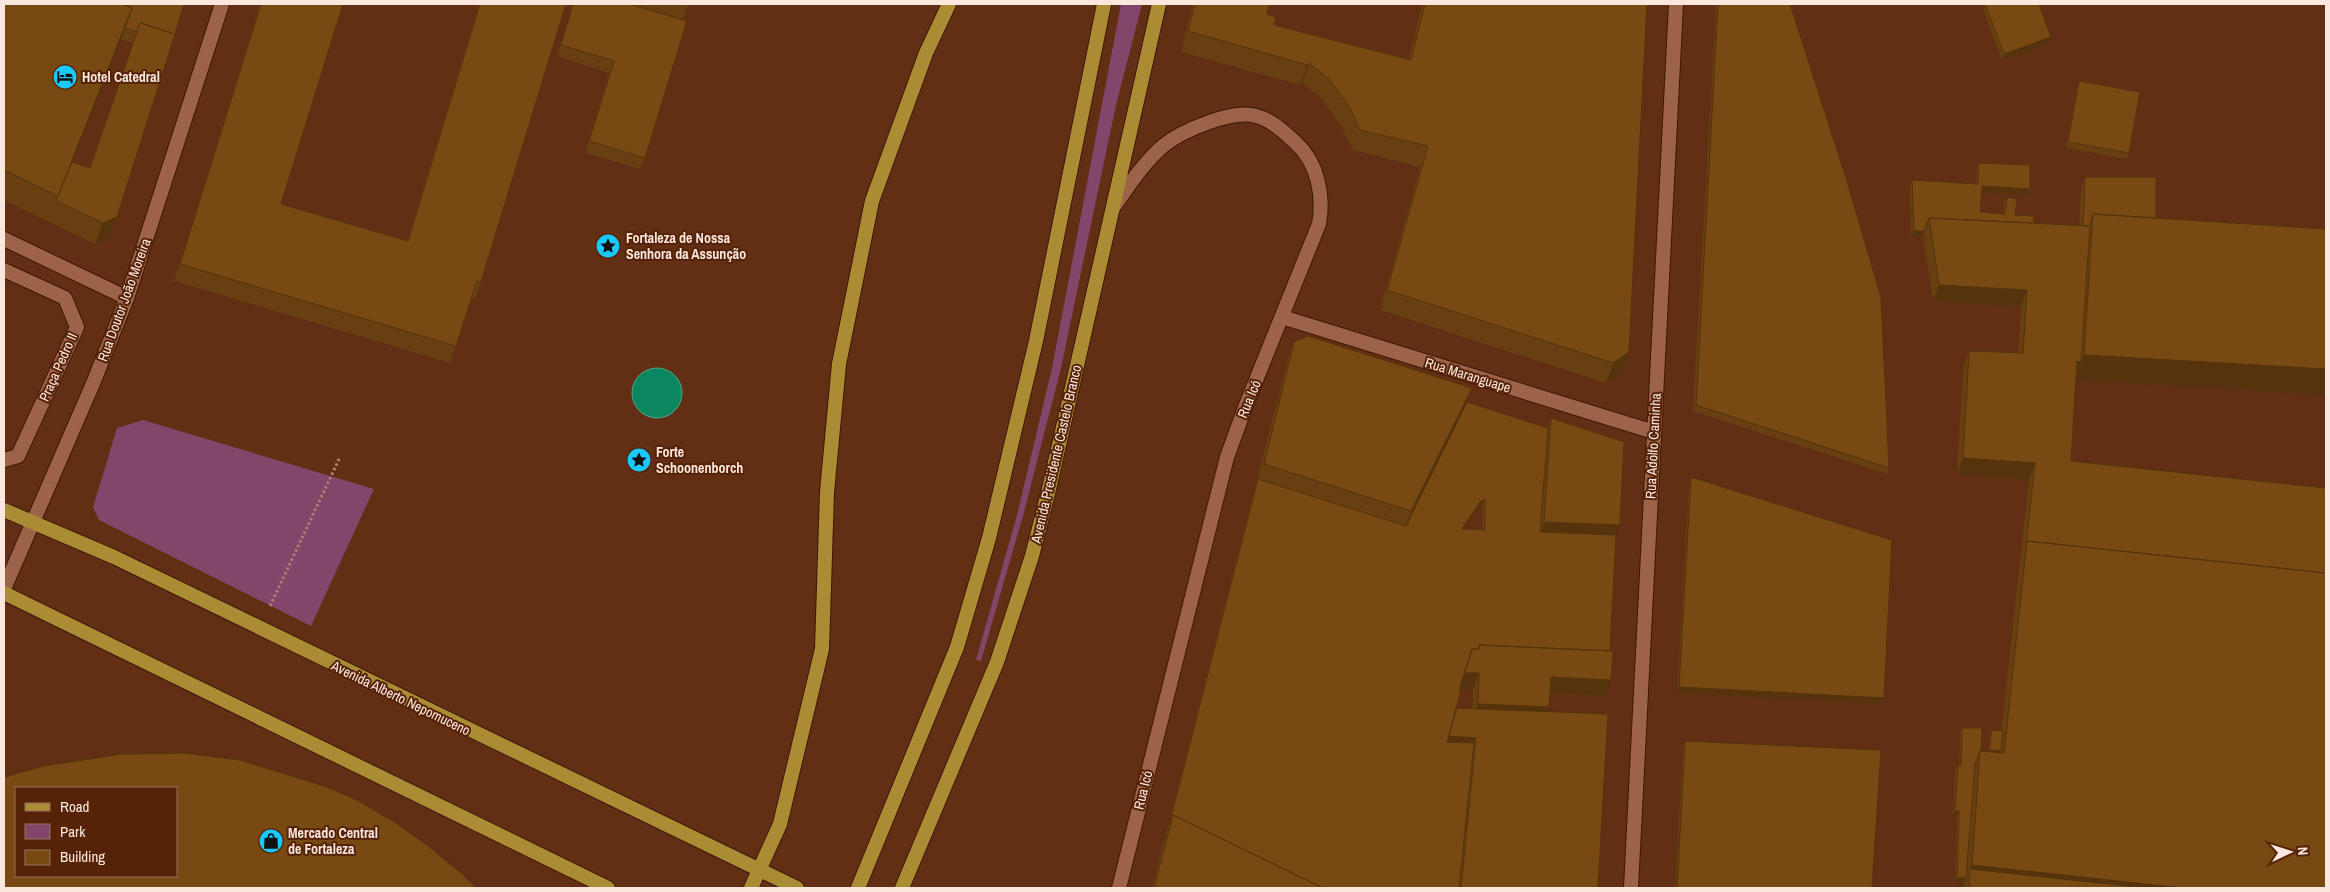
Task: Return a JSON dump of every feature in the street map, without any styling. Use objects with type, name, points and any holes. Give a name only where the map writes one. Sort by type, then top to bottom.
[{"type":"main road","points":[[751,888],[780,824],[822,649],[827,492],[839,364],[872,202],[926,53],[949,4]]},
{"type":"main road","points":[[858,888],[957,647],[990,538],[1036,341],[1104,4]]},
{"type":"main road","name":"Avenida Presidente Castelo Branco","points":[[902,888],[997,662],[1032,556],[1049,489],[1159,4]]},
{"type":"main road","name":"Avenida Alberto Nepomuceno","points":[[4,510],[114,557],[796,888]]},
{"type":"main road","points":[[4,593],[608,888]]},
{"type":"street","name":"Rua Doutor João Moreira","points":[[4,589],[94,381],[127,298],[222,4]]},
{"type":"street","name":"Rua Adolfo Caminha","points":[[1631,888],[1676,4]]},
{"type":"street","name":"Rua Icó","points":[[1112,208],[1141,169],[1164,145],[1226,117],[1254,115],[1271,122],[1302,149],[1318,181],[1322,207],[1319,224],[1246,405],[1228,457],[1119,888]]},
{"type":"street","points":[[4,239],[127,298]]},
{"type":"street","name":"Praça Pedro II","points":[[4,270],[65,298],[77,327],[18,456],[4,460]]},
{"type":"street","name":"Rua Maranguape","points":[[1282,318],[1654,432]]},
{"type":"path","points":[[270,606],[340,456]]},
{"type":"green space","points":[[1121,4],[1142,4],[1116,105],[1061,368],[1023,516],[981,661],[976,660],[1017,515],[1052,368]]},
{"type":"green space","points":[[143,420],[374,489],[311,626],[99,520],[93,507],[117,428]]},
{"type":"shaded area","points":[[662,368],[675,375],[681,383],[681,403],[675,411],[667,417],[652,418],[639,411],[633,403],[632,388],[639,375],[647,369]]},
{"type":"building","name":"Hotel Catedral","points":[[4,4],[122,4],[132,8],[58,196],[4,170]]},
{"type":"building","points":[[132,4],[184,4],[175,34],[140,23],[137,32],[125,28]]},
{"type":"building","points":[[261,4],[343,4],[281,204],[408,241],[480,4],[566,4],[481,282],[477,281],[456,346],[180,264]]},
{"type":"building","points":[[573,4],[629,4],[687,21],[645,158],[589,141],[614,61],[561,45]]},
{"type":"building","points":[[1195,4],[1269,4],[1267,14],[1276,17],[1274,25],[1411,60],[1425,4],[1647,4],[1629,352],[1613,363],[1387,290],[1428,146],[1360,130],[1350,108],[1329,79],[1309,63],[1307,65],[1188,31]]},
{"type":"building","points":[[1718,4],[1790,4],[1847,181],[1881,297],[1889,468],[1696,405]]},
{"type":"building","points":[[1985,4],[2039,4],[2051,37],[2004,54]]},
{"type":"building","points":[[140,23],[175,34],[117,217],[103,223],[56,201],[72,162],[90,168]]},
{"type":"building","points":[[2079,81],[2140,92],[2129,153],[2068,142]]},
{"type":"building","points":[[1979,163],[2030,165],[2030,189],[1982,186],[1980,212],[2005,214],[2007,197],[2017,199],[2015,215],[2034,216],[2034,223],[1929,218],[1925,231],[1914,231],[1912,180],[1978,184]]},
{"type":"building","points":[[2085,177],[2156,177],[2156,218],[2093,214],[2089,226],[2083,226]]},
{"type":"building","points":[[2093,214],[2326,229],[2326,369],[2084,355]]},
{"type":"building","points":[[1929,218],[2090,226],[2081,362],[2077,361],[2071,461],[2326,488],[2326,573],[2027,541],[2026,545],[2035,463],[1963,458],[1969,351],[2023,353],[2027,290],[1939,285]]},
{"type":"building","points":[[1308,336],[1472,388],[1411,511],[1264,464],[1294,342]]},
{"type":"building","points":[[1467,402],[1548,428],[1540,532],[1616,535],[1610,651],[1479,645],[1478,649],[1472,649],[1459,690],[1461,690],[1447,742],[1474,743],[1459,888],[1323,888],[1173,815],[1169,825],[1258,479],[1406,526]],"holes":[[[1485,499],[1485,530],[1462,529],[1480,502]]]},
{"type":"building","points":[[1551,418],[1624,442],[1620,525],[1544,522]]},
{"type":"building","points":[[1691,477],[1892,540],[1884,698],[1679,687]]},
{"type":"building","points":[[2027,541],[2326,573],[2326,888],[2182,888],[1972,865],[1980,751],[2004,753]]},
{"type":"building","points":[[1479,645],[1613,651],[1611,680],[1551,677],[1549,707],[1478,704],[1479,673],[1465,673],[1472,649],[1479,649]]},
{"type":"building","points":[[1457,708],[1608,714],[1598,888],[1461,888],[1476,738],[1449,736]]},
{"type":"building","points":[[1962,728],[1982,728],[1981,751],[1975,765],[1966,878],[1957,878],[1959,811],[1955,811],[1958,765],[1961,765]]},
{"type":"building","points":[[1992,730],[2003,731],[2001,751],[1989,750]]},
{"type":"building","points":[[1685,741],[1881,750],[1872,888],[1677,888]]},
{"type":"building","points":[[184,753],[240,760],[324,786],[357,800],[396,823],[427,845],[476,888],[4,888],[4,778],[44,766],[121,754]]},
{"type":"building","points":[[1173,815],[1323,888],[1154,888]]},
{"type":"building","points":[[1970,869],[2145,888],[1969,888]]},
{"type":"place","name":"Hotel Catedral","points":[[65,77]]},
{"type":"place","name":"Fortaleza de Nossa Senhora da Assunção","points":[[608,246]]},
{"type":"place","name":"Forte Schoonenborch","points":[[639,460]]},
{"type":"place","name":"Mercado Central de Fortaleza","points":[[271,841]]}]
